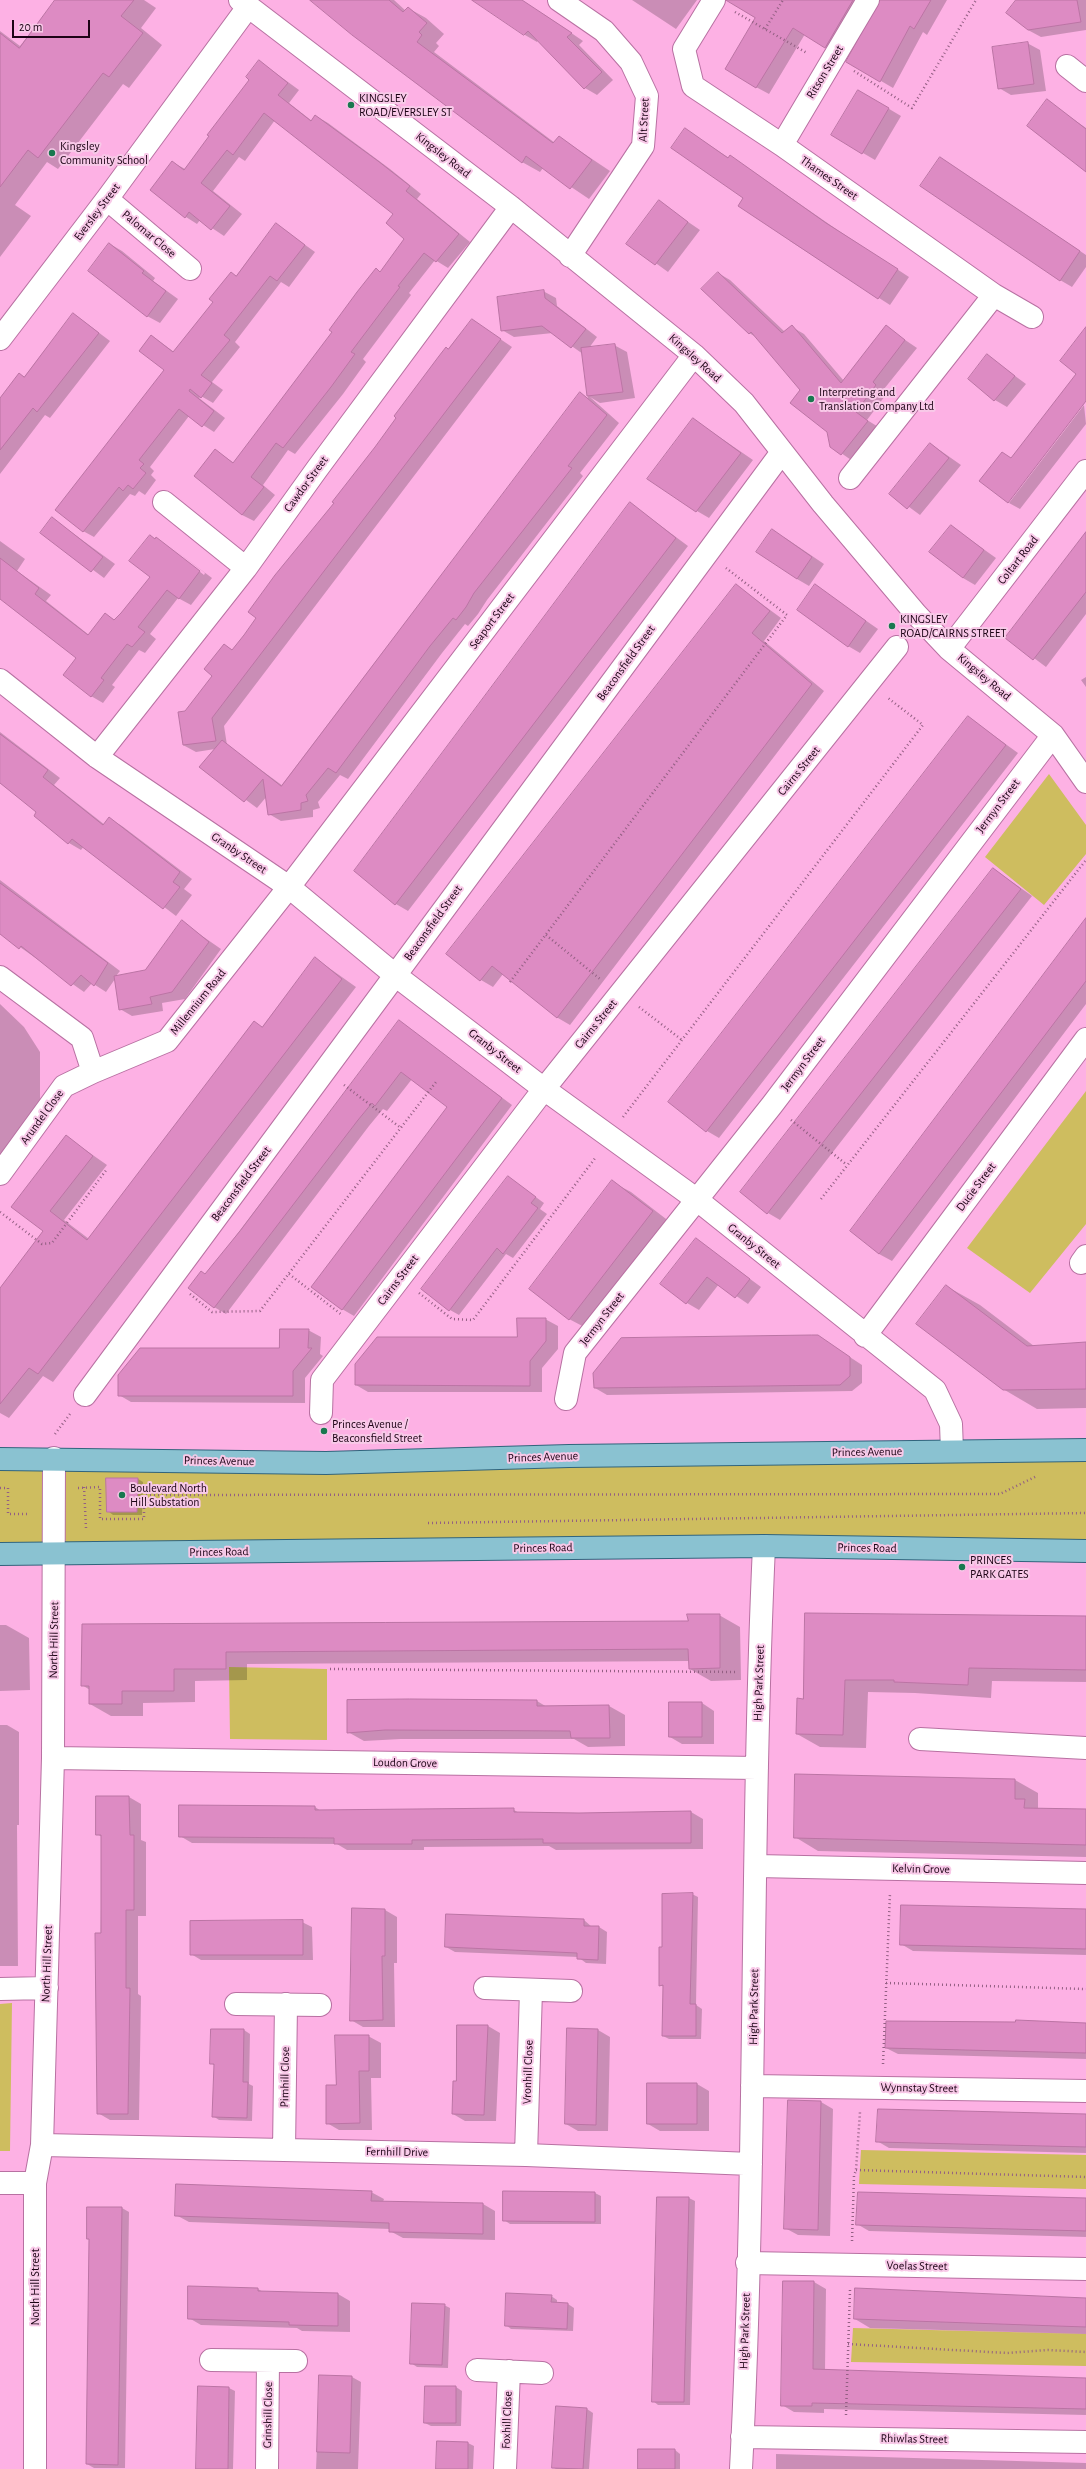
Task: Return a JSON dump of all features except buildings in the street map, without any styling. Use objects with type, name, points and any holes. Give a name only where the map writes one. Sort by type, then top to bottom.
[{"type":"main road","name":"Princes Avenue","points":[[0,1459],[85,1458],[326,1463],[569,1456],[1086,1450]]},
{"type":"main road","name":"Princes Road","points":[[0,1554],[764,1546],[1086,1551]]},
{"type":"street","name":"Alt Street","points":[[559,0],[604,31],[631,62],[647,96],[643,146],[570,256]]},
{"type":"street","name":"Thames Street","points":[[714,0],[684,49],[693,86],[782,145],[994,295],[1032,317]]},
{"type":"street","name":"Ritson Street","points":[[782,145],[868,0]]},
{"type":"street","name":"Kingsley Road","points":[[244,3],[511,208],[694,355],[744,403],[782,452],[916,614],[949,649],[1052,734],[1086,782]]},
{"type":"street","name":"Eversley Street","points":[[0,339],[107,199],[244,3]]},
{"type":"street","points":[[1067,66],[1086,81]]},
{"type":"street","name":"Palomar Close","points":[[107,199],[190,269]]},
{"type":"street","name":"Cawdor Street","points":[[97,757],[246,568],[316,469],[511,208]]},
{"type":"street","points":[[850,478],[994,295]]},
{"type":"street","name":"Seaport Street","points":[[290,887],[694,355]]},
{"type":"street","name":"Beaconsfield Street","points":[[85,1395],[782,452]]},
{"type":"street","name":"Coltart Road","points":[[949,649],[1086,471]]},
{"type":"street","points":[[164,502],[246,568]]},
{"type":"street","name":"Cairns Street","points":[[321,1413],[322,1380],[544,1089],[898,647]]},
{"type":"street","name":"Granby Street","points":[[0,680],[97,757],[290,887],[395,974],[544,1089],[696,1199],[865,1336],[935,1390],[951,1424],[952,1451]]},
{"type":"street","name":"Jermyn Street","points":[[566,1399],[575,1353],[772,1105],[1052,734]]},
{"type":"street","name":"Millennium Road","points":[[93,1072],[167,1041],[290,887]]},
{"type":"street","points":[[0,977],[82,1038],[93,1072]]},
{"type":"street","name":"Ducie Street","points":[[865,1336],[1086,1039]]},
{"type":"street","name":"Arundel Close","points":[[0,1174],[64,1086],[93,1072]]},
{"type":"street","name":"North Hill Street","points":[[35,2469],[36,2183],[42,2145],[53,1758],[55,1605],[52,1554],[54,1521],[54,1458]]},
{"type":"street","name":"High Park Street","points":[[741,2469],[751,2164],[757,1866],[758,1673],[764,1546]]},
{"type":"street","points":[[920,1739],[1086,1748]]},
{"type":"street","name":"Loudon Grove","points":[[53,1758],[757,1768]]},
{"type":"street","name":"Kelvin Grove","points":[[757,1866],[1086,1873]]},
{"type":"street","points":[[0,1989],[46,1988]]},
{"type":"street","points":[[485,1988],[571,1991]]},
{"type":"street","name":"Vronhill Close","points":[[526,2155],[531,1990]]},
{"type":"street","points":[[236,2004],[320,2005]]},
{"type":"street","name":"Pimhill Close","points":[[284,2150],[286,2004]]},
{"type":"street","name":"Wynnstay Street","points":[[752,2086],[1086,2091]]},
{"type":"street","name":"Fernhill Drive","points":[[42,2145],[526,2155],[751,2164]]},
{"type":"street","points":[[0,2183],[36,2183]]},
{"type":"street","name":"Voelas Street","points":[[747,2263],[1086,2269]]},
{"type":"street","points":[[212,2360],[296,2361]]},
{"type":"street","name":"Grinshill Close","points":[[267,2469],[268,2361]]},
{"type":"street","points":[[477,2370],[542,2372]]},
{"type":"street","name":"Foxhill Close","points":[[505,2469],[509,2371]]},
{"type":"street","name":"Rhiwlas Street","points":[[742,2437],[1086,2442]]},
{"type":"path","points":[[714,0],[765,29],[831,62],[912,108],[976,0]]},
{"type":"path","points":[[765,29],[783,0]]},
{"type":"path","points":[[510,982],[787,615],[707,554]]},
{"type":"path","points":[[400,1278],[452,1320],[473,1320],[682,1040],[923,725],[869,683]]},
{"type":"path","points":[[821,1199],[1086,860]]},
{"type":"path","points":[[546,935],[620,994],[682,1040]]},
{"type":"path","points":[[325,1070],[401,1128]]},
{"type":"path","points":[[170,1279],[212,1312],[260,1311],[436,1082]]},
{"type":"path","points":[[772,1105],[847,1165]]},
{"type":"path","points":[[0,1212],[42,1244],[52,1243],[107,1169]]},
{"type":"path","points":[[289,1274],[361,1329]]},
{"type":"path","points":[[61,1437],[53,1437],[85,1395]]},
{"type":"path","points":[[85,1458],[84,1488],[87,1553]]},
{"type":"path","points":[[76,1494],[76,1488],[100,1487],[100,1519],[144,1519],[144,1495],[1000,1494],[1042,1474]]},
{"type":"path","points":[[0,1488],[8,1488],[8,1514],[93,1527]]},
{"type":"path","points":[[426,1523],[1086,1513]]},
{"type":"path","points":[[330,1669],[758,1673]]},
{"type":"path","points":[[882,2088],[891,1869]]},
{"type":"path","points":[[886,1983],[1086,1989]]},
{"type":"path","points":[[856,2170],[1086,2177]]},
{"type":"path","points":[[848,2344],[1007,2352],[1048,2350],[1086,2352]]},
{"type":"shaded area","points":[[1049,774],[1086,825],[1086,854],[1044,905],[985,857]]},
{"type":"shaded area","points":[[1086,1091],[1086,1224],[1030,1293],[967,1248]]},
{"type":"shaded area","points":[[1086,1450],[1086,1551],[0,1554],[0,1459]]},
{"type":"shaded area","points":[[229,1667],[327,1669],[327,1740],[230,1739]]},
{"type":"shaded area","points":[[12,2003],[10,2151],[0,2151],[0,2004]]},
{"type":"shaded area","points":[[861,2150],[1086,2155],[1086,2189],[859,2184]]},
{"type":"shaded area","points":[[853,2328],[1086,2334],[1086,2366],[851,2362]]},
{"type":"place","name":"KINGSLEY ROAD/EVERSLEY ST","points":[[351,105]]},
{"type":"place","name":"Kingsley Community School","points":[[52,153]]},
{"type":"place","name":"Interpreting and Translation Company Ltd","points":[[811,399]]},
{"type":"place","name":"KINGSLEY ROAD/CAIRNS STREET","points":[[892,626]]},
{"type":"place","name":"Princes Avenue / Beaconsfield Street","points":[[324,1431]]},
{"type":"place","name":"Boulevard North Hill Substation","points":[[122,1495]]},
{"type":"place","name":"PRINCES PARK GATES","points":[[962,1567]]}]
